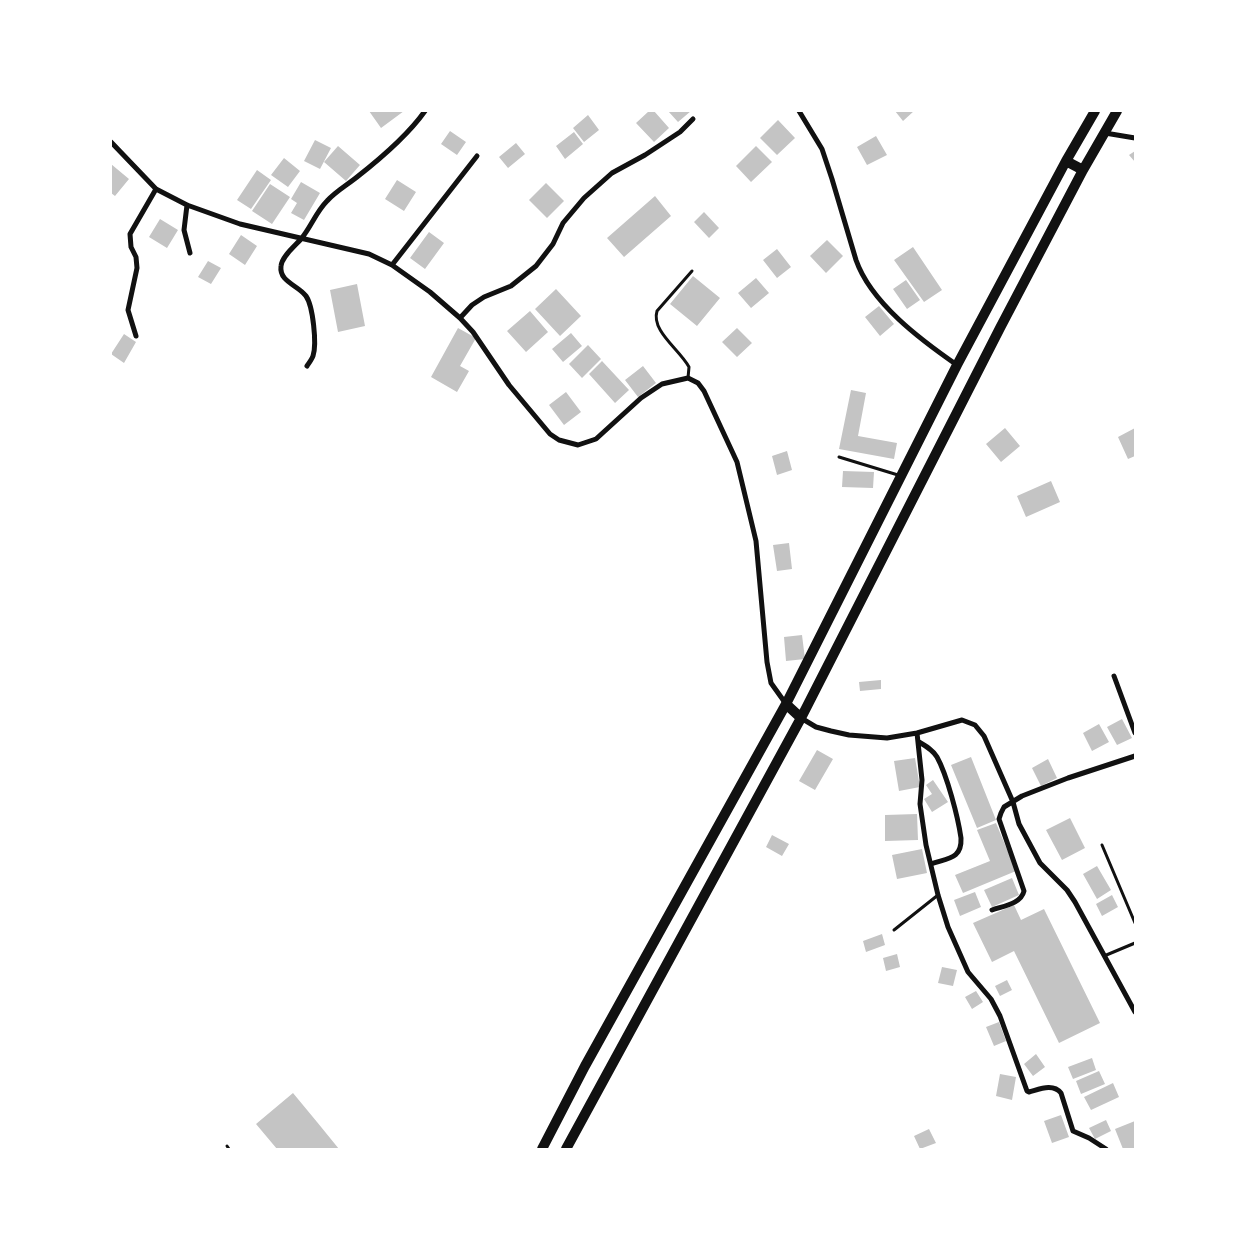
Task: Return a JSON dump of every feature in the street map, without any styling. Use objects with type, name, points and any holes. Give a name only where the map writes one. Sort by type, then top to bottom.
[{"type":"highway","points":[[542,1149],[585,1066],[786,704],[957,365],[1066,160],[1095,111]]},
{"type":"highway","points":[[566,1149],[801,718],[1000,328],[1083,170],[1117,111]]},
{"type":"highway","points":[[1066,160],[1083,170]]},
{"type":"highway","points":[[786,704],[801,718]]},
{"type":"street","points":[[307,366],[313,356],[315,331],[306,297],[284,279],[281,274],[281,264],[290,250],[302,238],[320,208],[328,199],[391,148],[425,111]]},
{"type":"street","points":[[800,111],[822,150],[860,272],[870,288],[903,323],[934,350],[957,365]]},
{"type":"street","points":[[460,318],[472,305],[484,297],[511,286],[536,266],[553,244],[563,223],[584,198],[612,173],[645,155],[680,132],[693,119]]},
{"type":"street","points":[[1104,133],[1135,138]]},
{"type":"street","points":[[111,142],[156,188],[187,204],[240,224],[369,254],[392,265],[430,292],[460,318],[473,332],[509,385],[550,434],[559,440],[578,445],[596,439],[641,398],[662,384],[688,378],[698,383],[704,391],[737,462],[756,541],[767,662],[771,683],[786,704]]},
{"type":"street","points":[[392,265],[477,156]]},
{"type":"street","points":[[136,336],[128,310],[137,268],[136,257],[131,247],[130,234],[156,188]]},
{"type":"street","points":[[187,204],[184,230],[190,253]]},
{"type":"street","points":[[1114,676],[1135,733]]},
{"type":"street","points":[[801,718],[816,727],[849,735],[886,738],[917,733],[962,720],[975,725],[984,736],[1013,802],[1019,824],[1040,863],[1067,890],[1135,1012]]},
{"type":"street","points":[[917,733],[922,780],[920,804],[926,845],[948,927],[968,972],[991,999],[1000,1016],[1027,1091],[1050,1087],[1057,1088],[1061,1093],[1073,1131],[1089,1138],[1106,1149]]},
{"type":"street","points":[[919,742],[931,749],[940,765],[961,838],[961,847],[956,856],[931,864]]},
{"type":"street","points":[[992,910],[1018,901],[1024,891],[1000,819],[1004,808],[1013,802],[1068,778],[1135,756]]},
{"type":"lane","points":[[688,378],[689,367],[657,327],[656,316],[657,311],[692,271]]},
{"type":"lane","points":[[839,458],[901,476]]},
{"type":"lane","points":[[1102,845],[1135,923]]},
{"type":"lane","points":[[894,930],[938,894]]},
{"type":"lane","points":[[1104,956],[1135,943]]},
{"type":"building","points":[[369,111],[404,111],[381,128]]},
{"type":"building","points":[[649,111],[654,111],[669,128],[654,142],[636,123]]},
{"type":"building","points":[[668,111],[691,111],[678,122]]},
{"type":"building","points":[[895,111],[914,111],[903,121]]},
{"type":"building","points":[[588,115],[599,130],[584,142],[573,128]]},
{"type":"building","points":[[778,120],[795,138],[777,155],[760,138]]},
{"type":"building","points":[[450,131],[466,142],[457,155],[441,144]]},
{"type":"building","points":[[574,132],[583,144],[565,159],[556,146]]},
{"type":"building","points":[[876,136],[887,155],[867,165],[857,147]]},
{"type":"building","points":[[315,140],[331,148],[320,169],[304,161]]},
{"type":"building","points":[[516,143],[525,154],[508,168],[499,157]]},
{"type":"building","points":[[338,146],[360,165],[346,181],[324,162]]},
{"type":"building","points":[[756,146],[772,162],[751,182],[736,166]]},
{"type":"building","points":[[1135,151],[1135,162],[1129,155]]},
{"type":"building","points":[[284,158],[300,171],[288,187],[271,175]]},
{"type":"building","points":[[111,164],[129,179],[115,196],[111,193]]},
{"type":"building","points":[[257,170],[271,180],[251,209],[237,200]]},
{"type":"building","points":[[397,180],[416,192],[404,211],[385,199]]},
{"type":"building","points":[[301,182],[320,193],[304,220],[291,213],[297,203],[291,199]]},
{"type":"building","points":[[546,183],[564,201],[547,218],[529,200]]},
{"type":"building","points":[[270,184],[290,197],[272,224],[252,211]]},
{"type":"building","points":[[655,196],[671,216],[624,257],[607,238]]},
{"type":"building","points":[[704,212],[719,228],[709,238],[694,222]]},
{"type":"building","points":[[160,219],[178,230],[167,248],[149,237]]},
{"type":"building","points":[[429,232],[444,243],[425,269],[410,258]]},
{"type":"building","points":[[241,235],[257,246],[245,265],[229,254]]},
{"type":"building","points":[[827,240],[843,256],[826,273],[810,256]]},
{"type":"building","points":[[913,247],[942,290],[924,302],[894,260]]},
{"type":"building","points":[[777,249],[791,267],[777,278],[763,260]]},
{"type":"building","points":[[208,261],[221,268],[211,284],[198,277]]},
{"type":"building","points":[[693,276],[720,298],[697,326],[670,304]]},
{"type":"building","points":[[756,278],[769,293],[751,308],[738,293]]},
{"type":"building","points":[[906,280],[920,300],[907,309],[893,289]]},
{"type":"building","points":[[357,284],[365,326],[338,332],[330,290]]},
{"type":"building","points":[[556,289],[581,316],[560,336],[535,309]]},
{"type":"building","points":[[879,306],[894,324],[880,336],[865,317]]},
{"type":"building","points":[[530,311],[548,332],[526,352],[507,331]]},
{"type":"building","points":[[458,328],[476,338],[460,366],[469,371],[457,392],[431,377]]},
{"type":"building","points":[[737,328],[752,343],[737,357],[722,342]]},
{"type":"building","points":[[571,333],[582,346],[563,362],[552,349]]},
{"type":"building","points":[[124,334],[136,342],[124,363],[111,354]]},
{"type":"building","points":[[588,345],[601,359],[582,378],[569,364]]},
{"type":"building","points":[[602,361],[629,390],[615,403],[589,374]]},
{"type":"building","points":[[643,366],[656,383],[638,397],[625,380]]},
{"type":"building","points":[[851,390],[866,393],[858,436],[897,443],[894,459],[839,449]]},
{"type":"building","points":[[566,392],[581,412],[564,425],[549,405]]},
{"type":"building","points":[[1005,428],[1020,446],[1001,462],[986,444]]},
{"type":"building","points":[[1135,428],[1135,456],[1128,459],[1118,437]]},
{"type":"building","points":[[787,451],[792,470],[777,475],[772,456]]},
{"type":"building","points":[[843,471],[874,472],[873,488],[842,487]]},
{"type":"building","points":[[1051,481],[1060,502],[1026,517],[1017,496]]},
{"type":"building","points":[[789,543],[792,569],[777,571],[773,545]]},
{"type":"building","points":[[802,635],[805,659],[786,661],[784,637]]},
{"type":"building","points":[[881,680],[881,689],[860,691],[859,682]]},
{"type":"building","points":[[1122,719],[1132,738],[1117,745],[1107,727]]},
{"type":"building","points":[[1099,724],[1109,742],[1092,751],[1083,733]]},
{"type":"building","points":[[817,750],[833,759],[815,790],[799,781]]},
{"type":"building","points":[[971,757],[996,820],[977,828],[951,765]]},
{"type":"building","points":[[915,758],[920,787],[899,791],[894,761]]},
{"type":"building","points":[[1048,759],[1057,778],[1041,786],[1032,768]]},
{"type":"building","points":[[933,780],[948,802],[932,812],[924,799],[932,794],[926,785]]},
{"type":"building","points":[[917,814],[918,840],[885,841],[885,815]]},
{"type":"building","points":[[1070,818],[1085,848],[1062,860],[1046,830]]},
{"type":"building","points":[[996,823],[1016,871],[963,893],[955,875],[990,861],[977,830]]},
{"type":"building","points":[[772,835],[789,844],[782,856],[766,847]]},
{"type":"building","points":[[922,849],[927,873],[897,879],[892,855]]},
{"type":"building","points":[[1097,866],[1111,890],[1097,899],[1083,874]]},
{"type":"building","points":[[1012,878],[1019,895],[992,907],[984,890]]},
{"type":"building","points":[[975,892],[981,907],[960,916],[954,900]]},
{"type":"building","points":[[1112,895],[1118,907],[1102,916],[1096,904]]},
{"type":"building","points":[[1014,905],[1021,920],[1044,909],[1100,1023],[1059,1043],[1014,951],[992,962],[973,923]]},
{"type":"building","points":[[882,934],[885,945],[866,952],[863,941]]},
{"type":"building","points":[[897,954],[900,967],[886,971],[883,958]]},
{"type":"building","points":[[942,967],[957,970],[953,986],[938,983]]},
{"type":"building","points":[[1007,980],[1012,990],[1000,996],[995,986]]},
{"type":"building","points":[[976,991],[983,1002],[972,1009],[965,997]]},
{"type":"building","points":[[999,1022],[1006,1041],[994,1046],[986,1027]]},
{"type":"building","points":[[1036,1054],[1045,1067],[1033,1076],[1024,1064]]},
{"type":"building","points":[[1092,1058],[1096,1070],[1073,1079],[1068,1067]]},
{"type":"building","points":[[1099,1071],[1105,1084],[1081,1094],[1076,1081]]},
{"type":"building","points":[[1000,1074],[1016,1077],[1012,1100],[996,1096]]},
{"type":"building","points":[[1113,1083],[1119,1097],[1091,1110],[1084,1097]]},
{"type":"building","points":[[293,1093],[339,1149],[277,1149],[256,1124]]},
{"type":"building","points":[[1061,1115],[1069,1137],[1052,1143],[1044,1121]]},
{"type":"building","points":[[1106,1120],[1111,1131],[1095,1139],[1089,1128]]},
{"type":"building","points":[[1135,1121],[1135,1149],[1123,1149],[1115,1129]]},
{"type":"building","points":[[929,1129],[936,1143],[920,1149],[914,1136]]}]
